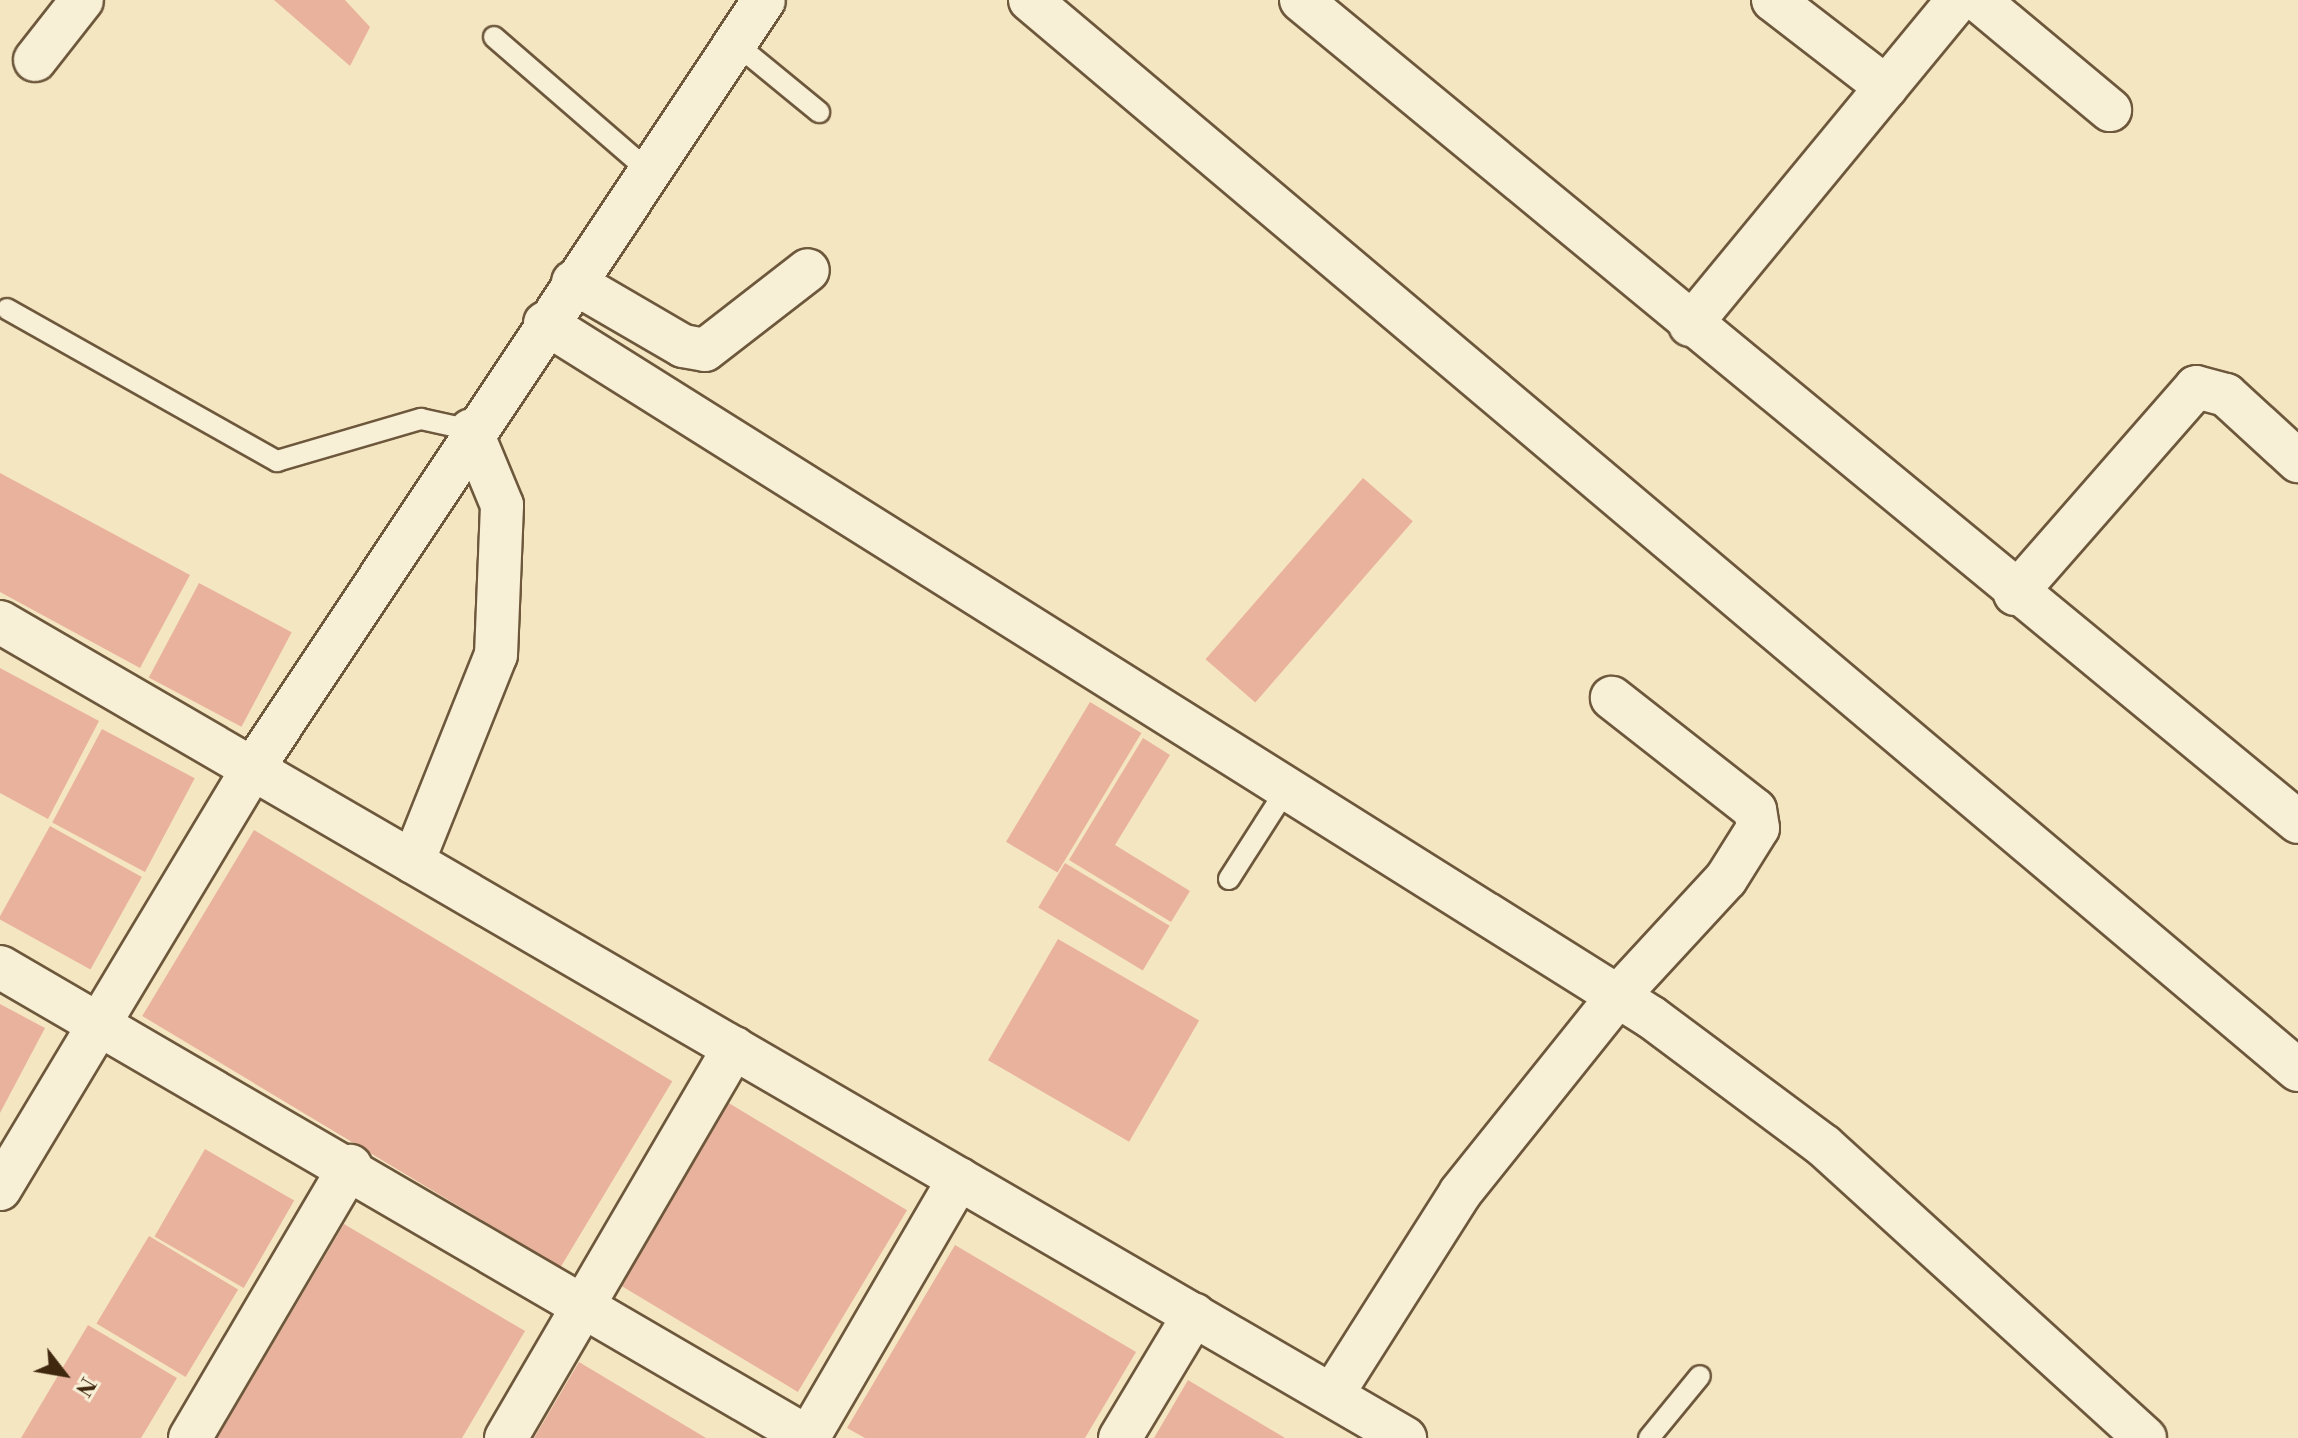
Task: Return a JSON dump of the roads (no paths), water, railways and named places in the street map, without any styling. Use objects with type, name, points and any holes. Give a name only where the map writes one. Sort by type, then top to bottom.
[{"type":"street","points":[[35,60],[82,0]]},
{"type":"street","points":[[0,1189],[253,768],[471,430],[650,172],[764,0]]},
{"type":"street","points":[[1030,0],[2298,1070]]},
{"type":"street","points":[[1301,0],[2015,594],[2298,822]]},
{"type":"street","points":[[1773,0],[1886,87]]},
{"type":"street","points":[[1690,325],[1958,0]]},
{"type":"street","points":[[1978,0],[2110,110]]},
{"type":"street","points":[[573,282],[683,346],[705,350],[808,270]]},
{"type":"street","points":[[545,323],[981,592],[1284,793],[1616,998],[1824,1146],[2145,1438]]},
{"type":"street","points":[[2015,594],[2196,387],[2226,395],[2298,461]]},
{"type":"street","points":[[413,862],[496,655],[502,505],[471,430]]},
{"type":"street","points":[[0,622],[1405,1438]]},
{"type":"street","points":[[1332,1395],[1460,1193],[1616,998],[1726,879],[1759,817],[1612,698]]},
{"type":"street","points":[[0,967],[350,1166],[808,1438],[959,1179]]},
{"type":"street","points":[[506,1438],[734,1048]]},
{"type":"street","points":[[190,1438],[350,1166]]},
{"type":"street","points":[[1120,1438],[1194,1315]]},
{"type":"lane","points":[[494,37],[650,172]]},
{"type":"lane","points":[[735,43],[819,112]]},
{"type":"lane","points":[[7,309],[277,461],[421,419],[471,430]]},
{"type":"lane","points":[[1229,879],[1284,793]]},
{"type":"lane","points":[[1649,1438],[1700,1376]]}]
